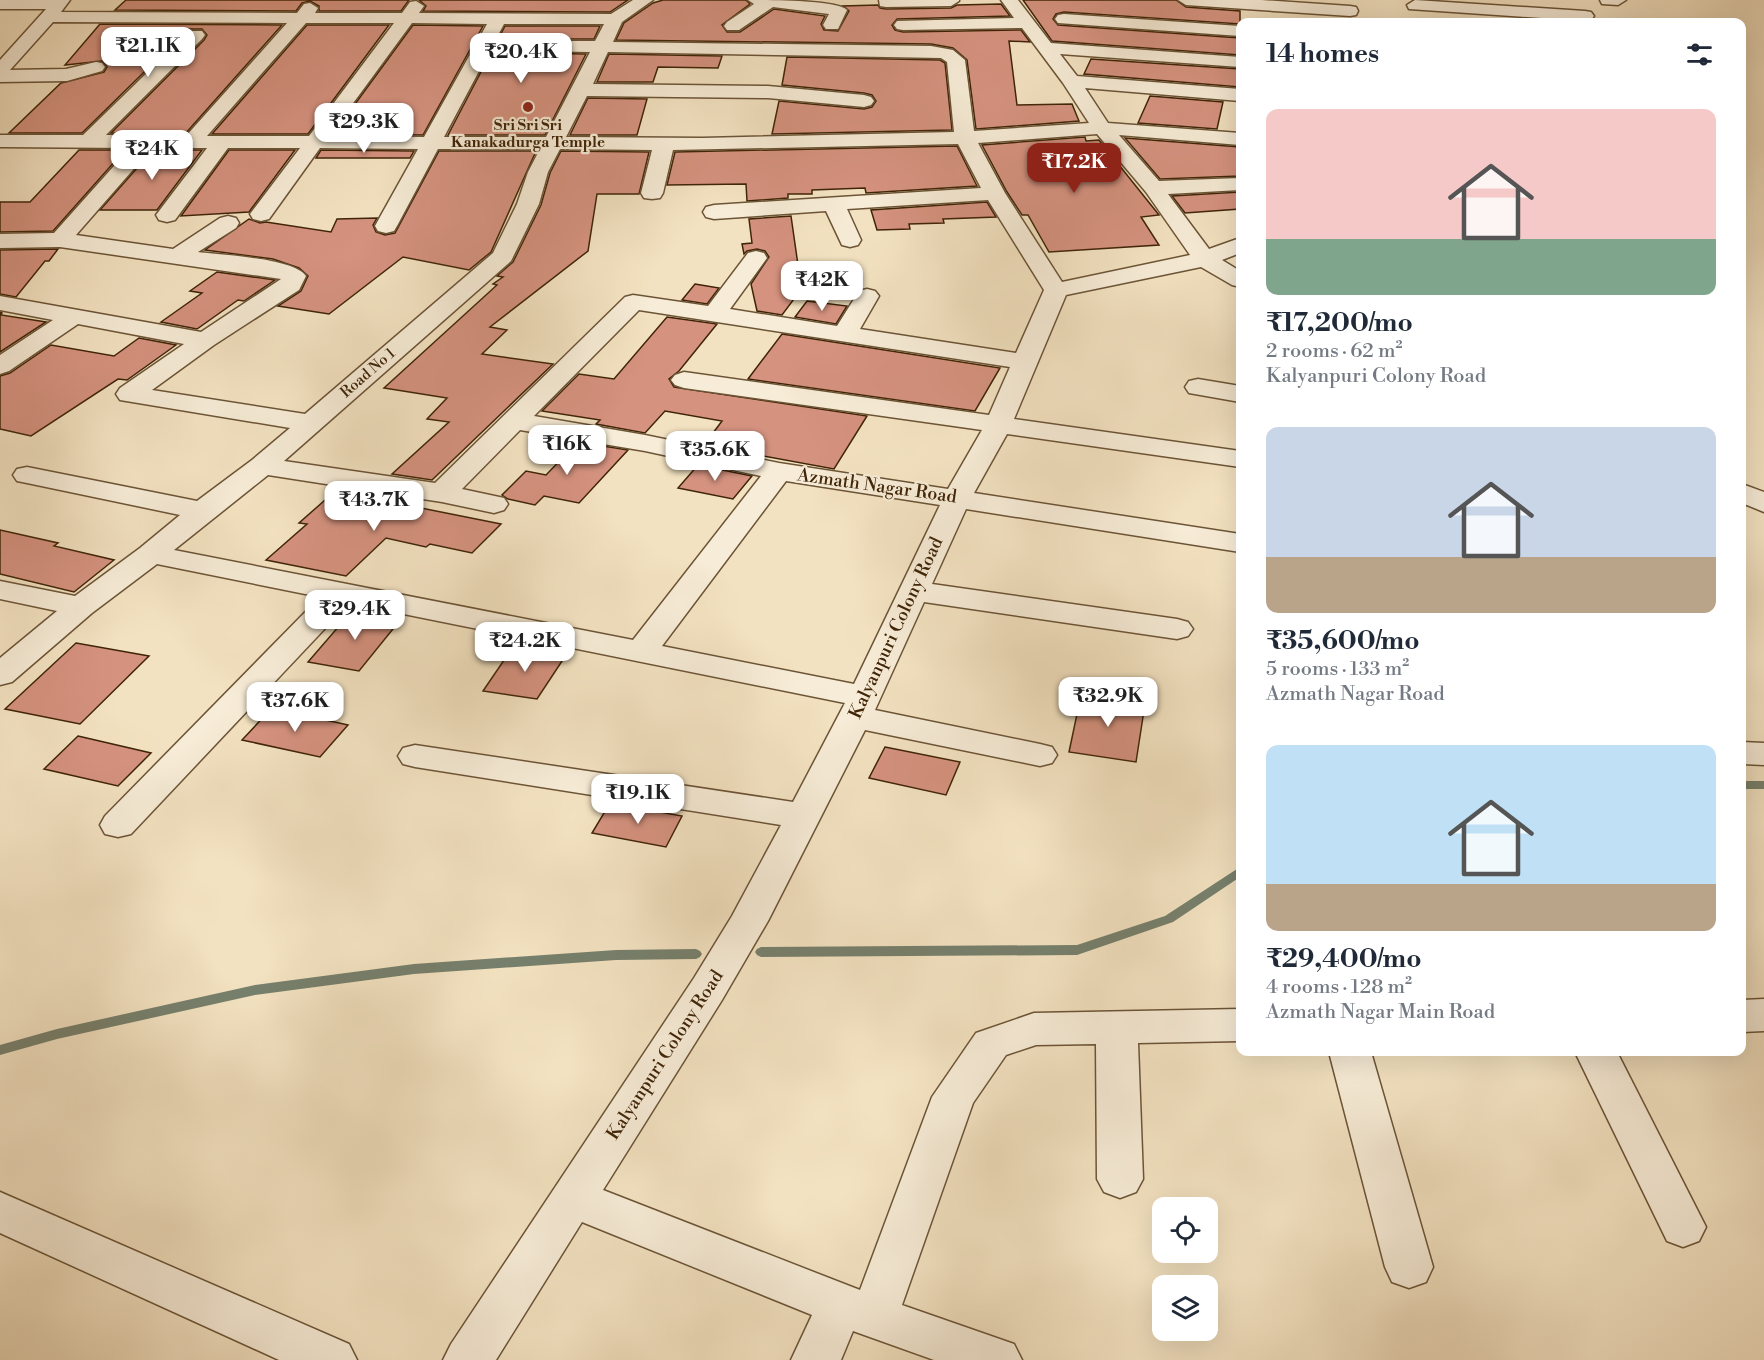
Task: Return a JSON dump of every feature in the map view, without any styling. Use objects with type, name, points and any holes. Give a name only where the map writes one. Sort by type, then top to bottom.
[{"type":"street","points":[[192,141],[318,0]]},
{"type":"street","points":[[261,214],[421,0]]},
{"type":"street","points":[[46,17],[615,19],[645,0]]},
{"type":"street","points":[[987,1],[1010,0],[1071,81],[1102,128],[1153,188],[1204,259],[1236,278]]},
{"type":"street","points":[[1186,0],[1350,11]]},
{"type":"street","points":[[1608,0],[1618,0]]},
{"type":"street","points":[[734,26],[763,1],[839,10],[832,25]]},
{"type":"street","points":[[886,2],[965,1]]},
{"type":"street","points":[[0,4],[61,2]]},
{"type":"street","points":[[0,71],[61,2]]},
{"type":"street","points":[[1417,18],[1415,2],[1585,16]]},
{"type":"street","points":[[1131,54],[1147,16]]},
{"type":"street","points":[[1064,19],[1147,16],[1236,30]]},
{"type":"street","points":[[386,226],[499,18]]},
{"type":"street","name":"Road No 1","points":[[0,675],[81,606],[151,555],[202,511],[262,466],[503,256],[528,204],[538,172],[615,19]]},
{"type":"street","points":[[903,25],[1036,35],[1131,54],[1236,62]]},
{"type":"street","points":[[90,140],[196,35]]},
{"type":"street","points":[[529,46],[940,53],[962,48],[964,37],[969,35],[1036,35]]},
{"type":"street","points":[[821,85],[822,50]]},
{"type":"street","points":[[940,53],[956,60],[965,138],[994,193],[1056,290],[1204,259],[1236,247]]},
{"type":"street","points":[[0,76],[67,75],[96,67]]},
{"type":"street","points":[[1071,81],[1236,95]]},
{"type":"street","points":[[581,90],[743,92],[821,85],[864,101]]},
{"type":"street","points":[[703,144],[714,116],[743,92]]},
{"type":"street","points":[[0,141],[703,144],[965,138],[1102,128],[1236,139]]},
{"type":"street","points":[[60,240],[147,141]]},
{"type":"street","points":[[167,215],[223,141]]},
{"type":"street","points":[[652,193],[664,144]]},
{"type":"street","points":[[1153,188],[1236,184]]},
{"type":"street","points":[[714,212],[994,193]]},
{"type":"street","points":[[834,204],[850,240]]},
{"type":"street","points":[[177,256],[228,223]]},
{"type":"street","points":[[0,241],[60,240],[284,271],[294,276],[291,285],[205,340],[129,394],[309,423]]},
{"type":"street","points":[[714,314],[756,258]]},
{"type":"street","name":"Kalyanpuri Colony Road","points":[[468,1360],[708,989],[749,921],[860,707],[957,498],[998,425],[1056,290]]},
{"type":"street","points":[[845,334],[867,296]]},
{"type":"street","points":[[442,493],[633,302],[1026,362]]},
{"type":"street","points":[[0,303],[205,340]]},
{"type":"street","points":[[0,366],[73,316]]},
{"type":"street","points":[[684,380],[1236,458]]},
{"type":"street","points":[[1198,387],[1236,393]]},
{"type":"street","name":"Azmath Nagar Road","points":[[514,421],[645,443],[779,471],[1236,542]]},
{"type":"street","points":[[262,466],[442,493],[494,504]]},
{"type":"street","points":[[641,652],[779,471]]},
{"type":"street","points":[[27,475],[202,511]]},
{"type":"street","points":[[1746,495],[1764,503]]},
{"type":"street","points":[[151,555],[641,652],[1040,755]]},
{"type":"street","points":[[0,590],[81,606]]},
{"type":"street","points":[[914,591],[1177,628]]},
{"type":"street","points":[[118,825],[342,592]]},
{"type":"street","points":[[1746,753],[1764,754]]},
{"type":"street","points":[[415,756],[804,816]]},
{"type":"street","points":[[1746,1016],[1764,1015]]},
{"type":"street","points":[[816,1360],[857,1311],[954,1097],[991,1044],[1034,1029],[1236,1025]]},
{"type":"street","points":[[1118,1027],[1120,1179]]},
{"type":"street","points":[[1351,1056],[1409,1267]]},
{"type":"street","points":[[1598,1056],[1683,1227]]},
{"type":"street","points":[[573,1198],[857,1311],[997,1360]]},
{"type":"street","points":[[0,1212],[332,1360]]},
{"type":"building","points":[[126,0],[409,0],[401,11],[319,11],[319,6],[310,1],[302,3],[296,11],[115,10]]},
{"type":"building","points":[[419,0],[628,0],[610,12],[423,11],[426,6]]},
{"type":"building","points":[[663,0],[746,0],[750,4],[722,25],[727,32],[740,32],[774,9],[825,16],[821,24],[824,30],[838,31],[849,11],[843,6],[878,5],[886,9],[951,8],[957,5],[1001,4],[1010,16],[897,19],[892,25],[895,30],[903,32],[1021,30],[1030,42],[1009,41],[1017,105],[1072,104],[1079,121],[976,129],[967,60],[953,48],[931,44],[616,40],[624,23],[653,3]]},
{"type":"building","points":[[1023,0],[1176,0],[1186,7],[1240,11],[1240,18],[1236,18],[1236,24],[1064,12],[1056,14],[1053,19],[1058,25],[1236,38],[1236,55],[1052,41]]},
{"type":"building","points":[[100,24],[282,25],[185,134],[111,133],[204,40],[207,35],[202,29],[188,29],[82,133],[9,133],[61,83],[104,72],[107,67],[102,61],[65,65]]},
{"type":"building","points":[[307,25],[389,25],[308,134],[212,134]]},
{"type":"building","points":[[413,25],[483,26],[423,135],[333,134]]},
{"type":"building","points":[[505,26],[600,26],[594,39],[529,39],[523,40],[518,45],[521,51],[529,53],[586,54],[545,135],[448,135]]},
{"type":"building","points":[[609,54],[722,56],[718,68],[658,67],[653,82],[597,82]]},
{"type":"building","points":[[787,57],[940,60],[945,63],[952,130],[772,134],[779,101],[864,109],[872,107],[876,101],[872,95],[864,93],[782,85]]},
{"type":"building","points":[[1091,59],[1236,69],[1236,87],[1084,74]]},
{"type":"building","points":[[1150,96],[1223,102],[1217,129],[1138,123]]},
{"type":"building","points":[[588,98],[647,99],[637,135],[570,135]]},
{"type":"building","points":[[1085,137],[1086,141],[1099,140],[1159,215],[1141,217],[1159,245],[1049,252],[1028,215],[1022,215],[1007,192],[982,145]]},
{"type":"building","points":[[1125,138],[1236,147],[1236,176],[1160,179]]},
{"type":"building","points":[[957,146],[977,186],[866,193],[865,188],[812,190],[812,194],[788,194],[788,198],[747,201],[746,184],[667,185],[675,152]]},
{"type":"building","points":[[79,150],[125,150],[53,231],[0,232],[0,202],[30,202]]},
{"type":"building","points":[[153,150],[202,150],[157,210],[100,210]]},
{"type":"building","points":[[229,150],[295,150],[249,212],[181,216]]},
{"type":"building","points":[[321,150],[414,151],[410,158],[316,158]]},
{"type":"building","points":[[439,151],[536,151],[491,252],[469,270],[403,257],[329,314],[278,306],[301,291],[308,276],[299,268],[273,259],[205,250],[249,219],[260,223],[331,232],[337,219],[377,218],[373,225],[376,232],[385,235],[395,233]]},
{"type":"building","points":[[561,151],[649,152],[639,194],[597,194],[588,251],[490,327],[507,330],[482,354],[553,364],[432,480],[392,474],[449,422],[427,419],[447,398],[384,388],[503,277],[497,276],[513,262],[541,205],[550,173]]},
{"type":"building","points":[[1236,192],[1236,209],[1185,213],[1172,196]]},
{"type":"building","points":[[987,202],[996,217],[943,219],[944,223],[909,224],[910,229],[877,230],[871,210]]},
{"type":"building","points":[[791,216],[798,265],[809,266],[797,295],[782,315],[757,311],[751,284],[769,257],[765,251],[757,249],[744,254],[742,244],[752,243],[749,219]]},
{"type":"building","points":[[58,249],[49,261],[45,261],[16,297],[0,294],[0,250]]},
{"type":"building","points":[[217,272],[275,280],[244,301],[238,300],[197,329],[161,322],[202,293],[190,291]]},
{"type":"building","points":[[695,284],[719,288],[707,304],[682,300]]},
{"type":"building","points":[[807,301],[847,306],[836,324],[795,317]]},
{"type":"building","points":[[0,312],[1,315],[46,322],[0,352]]},
{"type":"building","points":[[667,317],[717,324],[679,371],[669,379],[674,387],[867,416],[834,469],[704,445],[722,421],[665,411],[645,433],[596,424],[600,420],[542,411],[579,374],[614,379]]},
{"type":"building","points":[[782,334],[1000,368],[975,411],[748,379]]},
{"type":"building","points":[[139,338],[176,345],[127,380],[118,379],[31,436],[0,429],[0,376],[10,373],[51,345],[114,356]]},
{"type":"building","points":[[578,442],[628,450],[579,503],[544,496],[535,505],[508,499],[502,495],[526,471],[546,475]]},
{"type":"building","points":[[698,465],[752,476],[733,499],[678,488]]},
{"type":"building","points":[[333,493],[364,500],[371,493],[412,500],[406,505],[501,524],[472,553],[430,544],[426,547],[386,538],[346,576],[266,560],[307,524],[299,523]]},
{"type":"building","points":[[0,530],[58,543],[54,546],[114,560],[74,592],[0,574]]},
{"type":"building","points":[[352,611],[401,619],[359,671],[308,662]]},
{"type":"building","points":[[76,643],[149,656],[80,724],[5,709]]},
{"type":"building","points":[[513,647],[566,655],[537,699],[483,691]]},
{"type":"building","points":[[1081,695],[1145,704],[1136,762],[1069,752]]},
{"type":"building","points":[[272,708],[348,725],[320,757],[242,740]]},
{"type":"building","points":[[78,736],[151,753],[118,786],[44,769]]},
{"type":"building","points":[[885,747],[960,762],[946,795],[869,778]]},
{"type":"building","points":[[610,803],[682,816],[666,847],[592,833]]},
{"type":"waterway","points":[[1746,785],[1764,785]]},
{"type":"waterway","points":[[761,952],[1077,950],[1169,919],[1236,874]]},
{"type":"waterway","points":[[0,1050],[57,1034],[255,990],[414,969],[616,955],[696,954]]},
{"type":"place","name":"Sri Sri Sri Kanakadurga Temple","points":[[528,107]]}]
